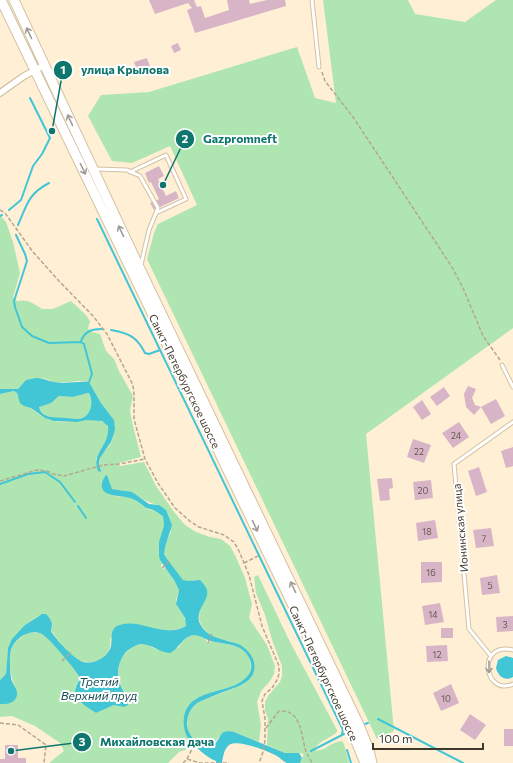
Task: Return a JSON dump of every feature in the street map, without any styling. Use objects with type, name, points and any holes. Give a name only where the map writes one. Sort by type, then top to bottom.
[{"type":"main road","name":"Санкт-Петербургское шоссе","points":[[14,0],[92,169],[359,725],[369,750],[372,763]]},
{"type":"main road","name":"Санкт-Петербургское шоссе","points":[[1,2],[340,703],[365,763]]},
{"type":"street","points":[[0,93],[35,70],[44,66]]},
{"type":"lane","points":[[312,0],[319,66]]},
{"type":"lane","points":[[130,172],[166,155],[186,199],[156,213]]},
{"type":"lane","points":[[92,169],[127,170],[140,176],[158,208],[149,230],[140,269]]},
{"type":"lane","points":[[502,365],[513,387]]},
{"type":"lane","name":"Ионинская улица","points":[[491,656],[469,629],[454,464],[513,422]]},
{"type":"lane","points":[[513,650],[501,650],[491,656],[488,663],[490,677],[495,683],[502,686],[513,684]]},
{"type":"path","points":[[319,66],[325,81],[353,117],[452,267],[473,309],[478,325],[488,344],[499,358],[502,365]]},
{"type":"path","points":[[0,210],[5,213],[29,247],[93,316],[107,334],[132,385],[134,395],[134,419],[145,459],[158,483],[175,508],[191,522],[200,527],[224,535],[234,542],[244,563],[262,626],[279,666],[277,680],[262,701],[266,728],[263,752],[258,763]]},
{"type":"path","points":[[0,481],[37,470],[64,476],[93,467],[145,459]]},
{"type":"path","points":[[244,563],[267,551]]},
{"type":"path","points":[[162,568],[170,561]]},
{"type":"path","points":[[208,643],[212,633]]},
{"type":"path","points":[[62,661],[72,652]]},
{"type":"path","points":[[266,728],[280,711],[286,710],[295,716],[300,724],[306,750],[312,763]]},
{"type":"path","points":[[0,723],[18,725],[46,745],[44,763]]},
{"type":"path","points":[[183,763],[199,740]]},
{"type":"path","points":[[187,759],[200,763],[229,763]]},
{"type":"green space","points":[[323,0],[408,0],[415,14],[465,22],[496,0],[513,0],[513,328],[366,434],[394,731],[377,739],[147,259],[158,224],[197,205],[170,146],[132,163],[112,161],[88,116],[101,95],[149,92],[297,47],[315,98],[336,103]]},
{"type":"green space","points":[[0,215],[6,222],[13,242],[20,273],[13,297],[17,301],[27,301],[42,309],[53,309],[71,301],[86,315],[90,321],[88,329],[92,332],[100,334],[106,351],[114,359],[133,396],[130,410],[141,457],[119,463],[119,465],[144,462],[156,486],[185,525],[196,532],[221,539],[230,546],[236,557],[245,578],[252,604],[249,618],[267,645],[275,666],[274,674],[261,691],[257,702],[261,725],[259,742],[234,732],[219,737],[211,745],[206,745],[196,741],[189,732],[187,722],[193,707],[197,703],[244,684],[252,676],[252,657],[232,642],[220,639],[208,633],[204,629],[199,619],[199,614],[205,601],[195,580],[187,582],[184,581],[172,567],[164,553],[166,542],[171,532],[159,505],[129,492],[111,489],[108,478],[105,476],[102,485],[115,496],[133,498],[147,509],[155,511],[163,516],[164,526],[159,549],[162,563],[161,567],[163,569],[166,568],[179,590],[176,602],[185,620],[186,626],[179,629],[163,630],[122,624],[110,639],[110,647],[108,652],[100,660],[91,662],[78,659],[73,656],[51,630],[52,625],[38,616],[25,625],[8,648],[6,674],[0,680],[0,394],[14,391],[17,393],[18,397],[35,411],[54,421],[66,422],[96,420],[104,422],[108,426],[108,436],[96,460],[101,469],[100,458],[112,441],[114,420],[101,403],[89,382],[53,382],[44,378],[26,380],[18,389],[0,389]]},
{"type":"green space","points":[[87,392],[89,393],[91,405],[89,412],[83,418],[50,417],[44,414],[39,407],[52,402],[59,396],[73,397]]},
{"type":"green space","points":[[258,575],[289,640],[337,730],[337,732],[318,744],[314,750],[321,750],[334,743],[342,741],[349,763],[300,763],[304,754],[285,753],[267,745],[268,719],[265,710],[265,702],[280,682],[282,676],[282,666],[256,593],[254,577]]},
{"type":"green space","points":[[29,632],[42,634],[51,641],[62,654],[80,678],[75,688],[79,696],[88,708],[96,713],[114,705],[126,694],[118,671],[124,655],[135,646],[145,644],[162,650],[178,648],[189,636],[198,635],[207,640],[206,642],[209,643],[211,641],[241,648],[248,656],[251,667],[247,677],[238,684],[194,700],[184,722],[185,732],[193,743],[191,748],[179,752],[168,763],[49,763],[64,751],[60,743],[35,726],[12,716],[0,717],[0,704],[4,704],[15,686],[10,669],[11,651],[18,640]]},
{"type":"water","points":[[42,378],[58,383],[89,382],[101,403],[114,420],[115,430],[111,442],[100,458],[99,463],[101,472],[98,471],[97,459],[108,433],[108,426],[102,421],[54,421],[45,418],[31,408],[20,403],[17,393],[14,391],[0,394],[0,389],[18,389],[26,380]],"holes":[[[89,393],[91,405],[89,412],[83,418],[50,417],[43,414],[39,407],[51,403],[59,396],[73,397]]]},
{"type":"water","name":"Третий Верхний пруд","points":[[107,475],[112,489],[132,492],[149,504],[159,505],[166,510],[172,525],[164,554],[183,580],[200,580],[207,590],[206,599],[200,612],[199,622],[209,634],[243,647],[248,651],[254,662],[253,674],[245,683],[197,703],[193,707],[189,714],[187,726],[188,731],[194,740],[203,745],[212,745],[218,740],[222,733],[229,731],[234,732],[285,753],[299,753],[302,758],[300,763],[287,763],[267,751],[239,743],[229,745],[223,756],[222,763],[216,763],[216,761],[204,754],[188,738],[185,731],[184,717],[188,707],[194,700],[203,695],[233,686],[242,681],[251,670],[251,661],[243,650],[229,644],[211,641],[196,635],[190,636],[184,640],[170,653],[163,652],[145,644],[134,646],[128,650],[120,661],[118,675],[120,684],[127,698],[128,705],[124,707],[114,705],[96,713],[81,702],[76,695],[76,686],[80,678],[74,668],[42,634],[37,632],[28,633],[19,638],[10,653],[11,678],[17,693],[16,698],[11,703],[0,704],[0,680],[6,674],[8,648],[12,639],[25,625],[42,614],[46,614],[50,619],[52,624],[51,631],[62,645],[75,657],[85,662],[95,662],[107,654],[111,646],[113,630],[118,625],[131,623],[163,630],[178,629],[186,626],[185,618],[176,604],[179,590],[159,556],[159,542],[164,526],[163,516],[154,510],[146,508],[133,499],[105,492],[102,489],[102,483]]},
{"type":"water","points":[[506,656],[513,658],[513,677],[507,679],[500,676],[496,668],[498,660]]},
{"type":"building","points":[[149,0],[194,0],[197,7],[201,6],[205,18],[229,10],[227,0],[249,0],[250,4],[267,0],[285,0],[286,6],[195,33],[187,10],[192,8],[188,3],[155,14]]},
{"type":"building","points":[[178,43],[181,50],[174,53],[171,46]]},
{"type":"building","points":[[147,58],[152,72],[139,76],[134,62]]},
{"type":"building","points":[[159,166],[164,176],[158,179],[166,196],[176,191],[179,198],[154,210],[150,203],[159,199],[151,182],[149,183],[145,173]]},
{"type":"building","points":[[468,386],[476,389],[472,398],[475,405],[481,407],[474,415],[466,407],[464,394]]},
{"type":"building","points":[[444,387],[450,396],[437,406],[430,397]]},
{"type":"building","points":[[496,399],[505,416],[491,424],[481,407]]},
{"type":"building","points":[[422,400],[431,414],[422,420],[413,407]]},
{"type":"building","points":[[459,422],[469,437],[453,448],[442,433]]},
{"type":"building","points":[[413,439],[431,445],[424,463],[407,457]]},
{"type":"building","points":[[513,447],[513,466],[506,468],[501,451]]},
{"type":"building","points":[[479,467],[487,492],[476,496],[468,471]]},
{"type":"building","points":[[392,478],[393,488],[389,489],[390,500],[380,501],[377,479]]},
{"type":"building","points":[[431,480],[433,498],[415,500],[413,482]]},
{"type":"building","points":[[435,520],[438,538],[418,541],[416,523]]},
{"type":"building","points":[[491,528],[494,546],[476,548],[473,530]]},
{"type":"building","points":[[421,562],[442,562],[442,582],[421,583]]},
{"type":"building","points":[[497,575],[500,593],[482,595],[480,578]]},
{"type":"building","points":[[440,603],[444,622],[425,625],[422,606]]},
{"type":"building","points":[[513,616],[513,631],[497,632],[496,617]]},
{"type":"building","points":[[441,628],[453,628],[453,638],[441,638]]},
{"type":"building","points":[[447,645],[448,661],[427,662],[426,646]]},
{"type":"building","points":[[451,684],[459,703],[441,711],[433,693]]},
{"type":"building","points":[[470,714],[486,725],[475,740],[460,730]]},
{"type":"building","points":[[504,729],[513,729],[513,746],[504,746]]},
{"type":"building","points":[[5,745],[18,745],[18,758],[26,758],[26,763],[0,763],[0,759],[5,759]]},
{"type":"waterway","points":[[9,210],[21,200],[33,166],[42,154],[50,138],[30,98]]},
{"type":"waterway","points":[[18,225],[32,196],[49,183]]},
{"type":"waterway","points":[[97,219],[343,730],[342,734]]},
{"type":"waterway","points":[[16,235],[27,261],[14,301],[22,327],[32,336],[49,343],[81,342],[84,344],[92,374],[89,382]]},
{"type":"waterway","points":[[81,341],[89,331],[102,329]]},
{"type":"waterway","points":[[111,330],[128,334],[139,343],[145,353],[149,354],[160,350]]},
{"type":"waterway","points":[[0,484],[28,474],[45,472],[60,482],[75,502]]},
{"type":"waterway","points":[[78,506],[86,518]]},
{"type":"waterway","points":[[378,719],[463,763]]},
{"type":"waterway","points":[[311,751],[344,734]]},
{"type":"waterway","points":[[347,750],[351,763]]},
{"type":"place","name":"улица Крылова","points":[[52,131]]},
{"type":"place","name":"Gazpromneft","points":[[163,185]]},
{"type":"place","name":"Михайловская дача","points":[[11,751]]}]
